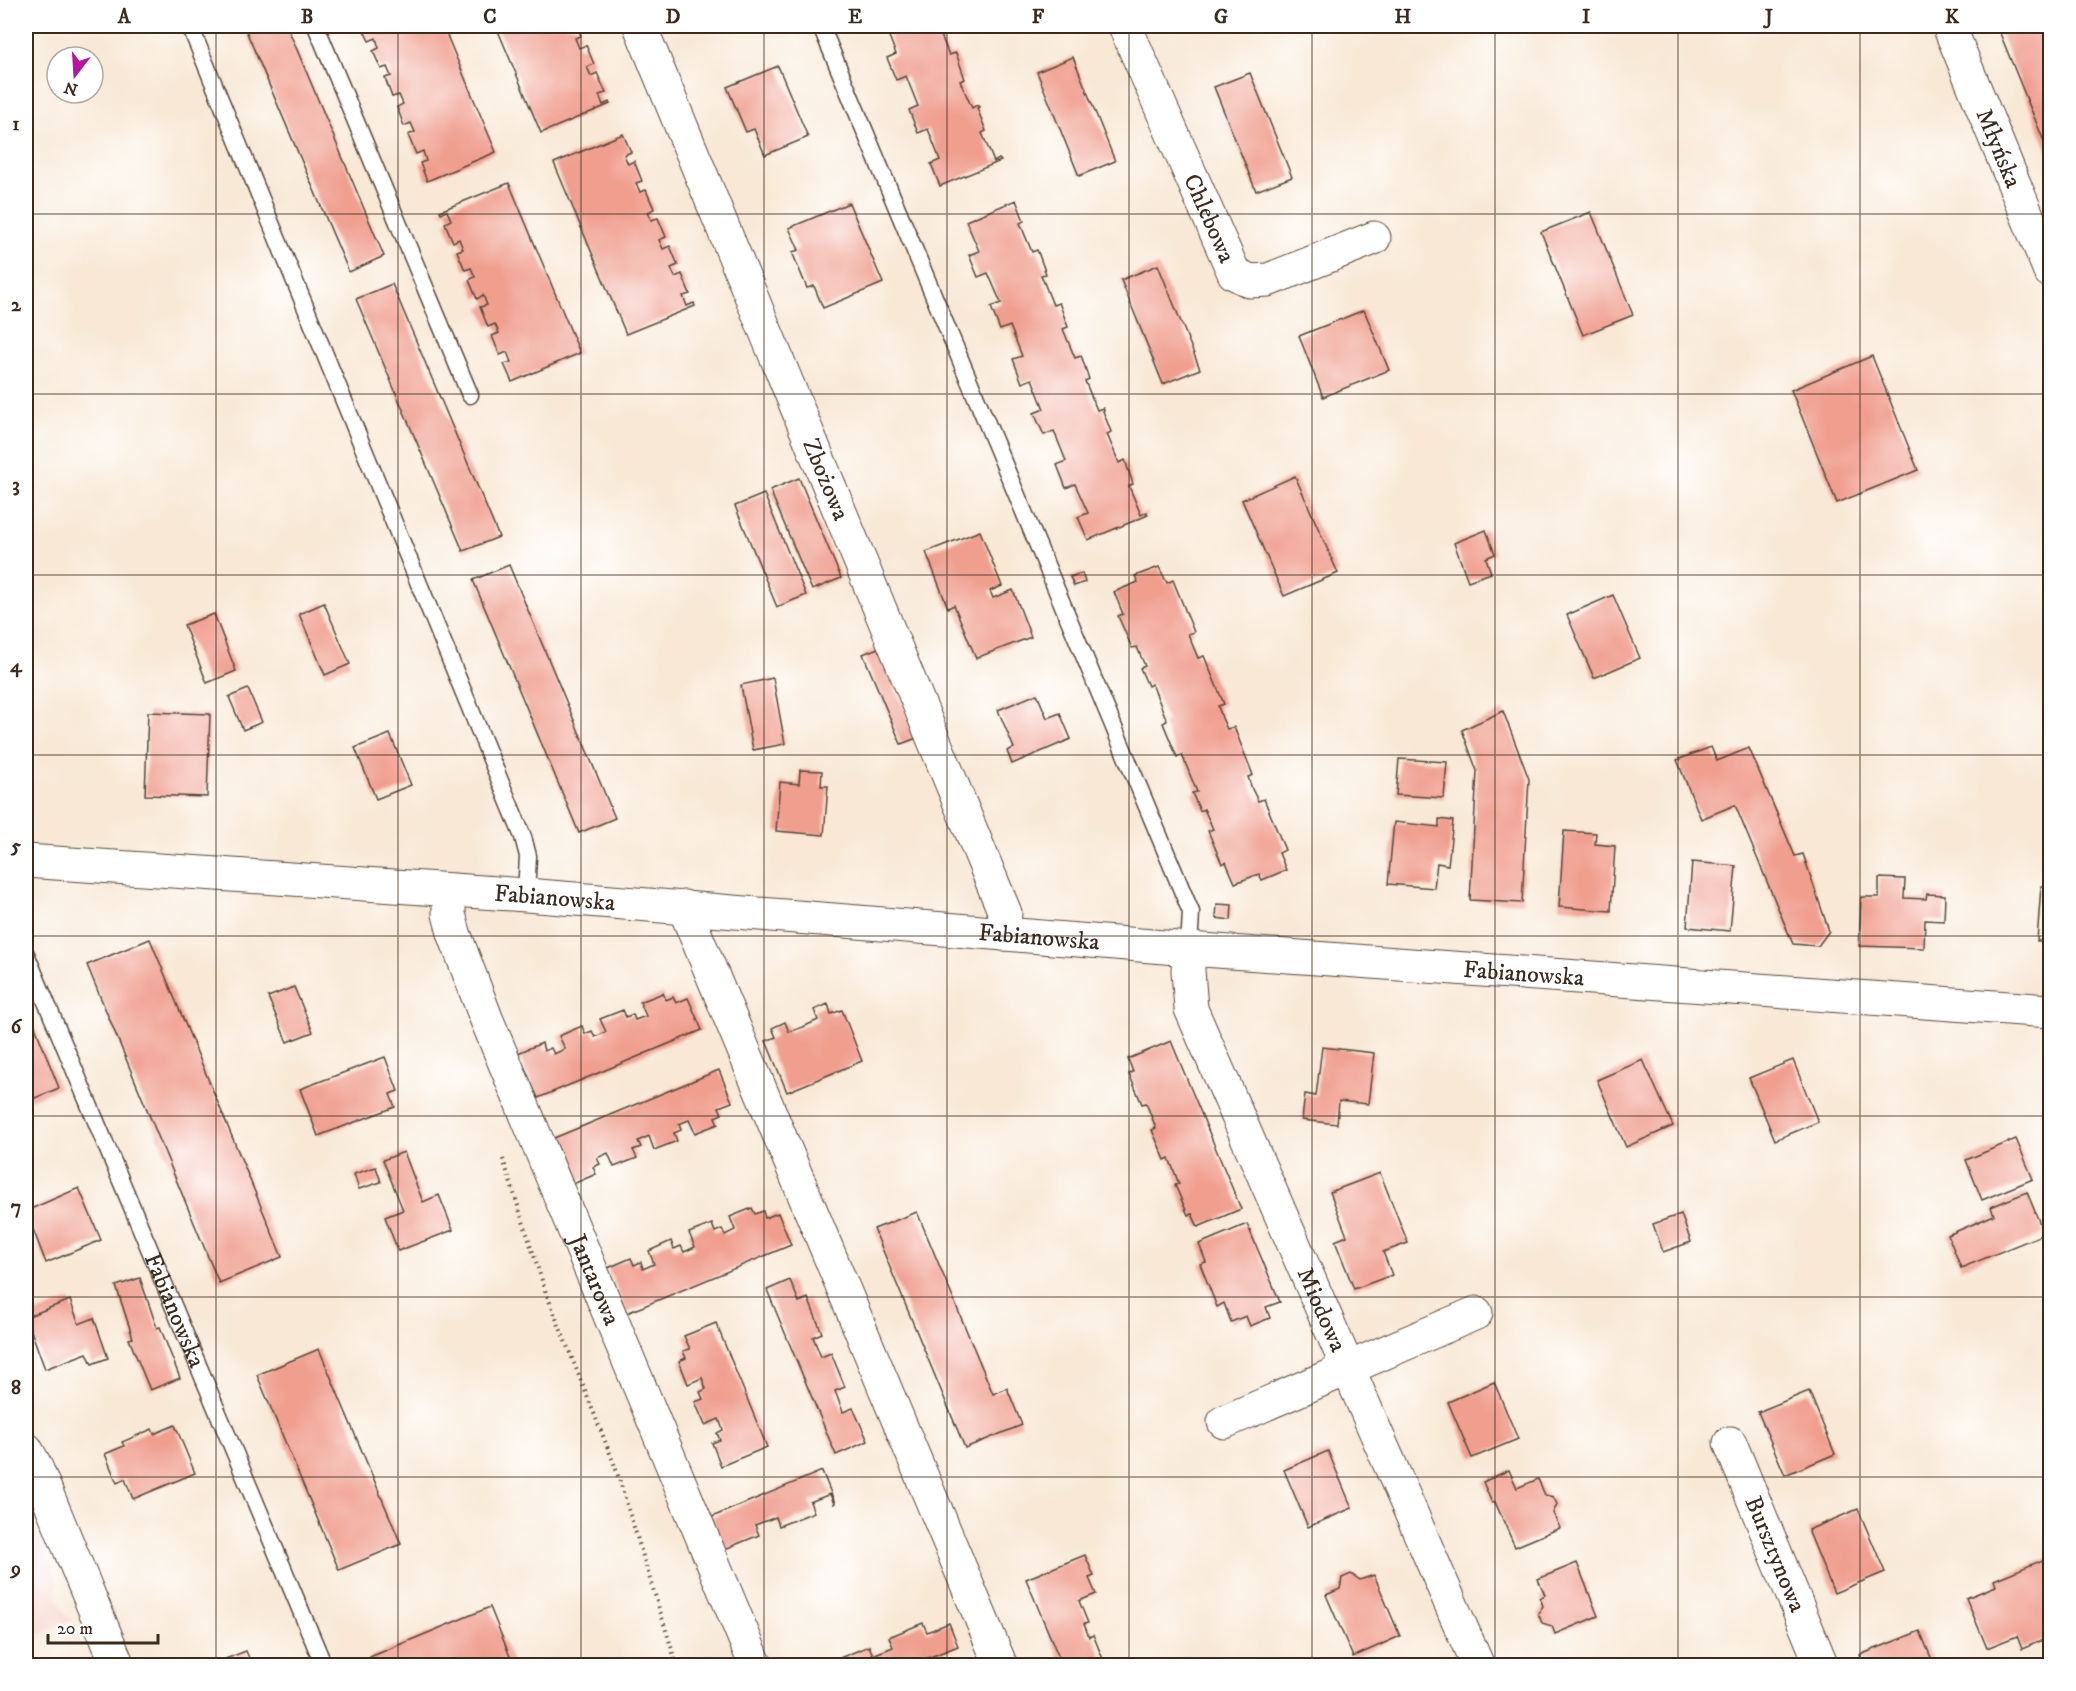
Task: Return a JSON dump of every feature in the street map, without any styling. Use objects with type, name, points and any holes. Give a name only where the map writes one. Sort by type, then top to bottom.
[{"type":"street","name":"Zbożowa","points":[[640,26],[1005,914],[1004,934]]},
{"type":"street","name":"Chlebowa","points":[[1125,26],[1234,273],[1250,281],[1268,280],[1374,238]]},
{"type":"street","name":"Młyńska","points":[[1949,26],[2050,271]]},
{"type":"street","name":"Fabianowska","points":[[26,861],[526,895],[1189,950],[2050,1011]]},
{"type":"street","name":"Jantarowa","points":[[449,890],[449,914],[454,933],[486,1018],[756,1665]]},
{"type":"street","points":[[684,907],[1001,1665]]},
{"type":"street","name":"Miodowa","points":[[1189,950],[1191,1009],[1478,1665]]},
{"type":"street","points":[[1224,1422],[1476,1312]]},
{"type":"street","name":"Bursztynowa","points":[[1730,1443],[1822,1665]]},
{"type":"street","points":[[26,1449],[35,1465],[118,1665]]},
{"type":"lane","points":[[190,26],[523,837],[528,856],[526,895]]},
{"type":"lane","points":[[316,26],[470,395]]},
{"type":"lane","points":[[821,26],[1191,912],[1189,950]]},
{"type":"lane","name":"Fabianowska","points":[[26,954],[324,1665]]},
{"type":"path","points":[[502,1154],[546,1293],[615,1466],[677,1665]]},
{"type":"shaded area","points":[[26,1504],[59,1585],[56,1592],[61,1605],[66,1616],[73,1620],[26,1640]]},
{"type":"building","points":[[244,26],[287,26],[384,256],[349,272]]},
{"type":"building","points":[[362,26],[443,26],[496,152],[427,181],[420,163],[426,161],[423,151],[416,154],[408,135],[415,132],[411,123],[404,126],[397,107],[403,104],[399,95],[392,97],[385,78],[391,76],[387,67],[381,69],[373,51],[379,48],[376,38],[369,41]]},
{"type":"building","points":[[496,26],[577,26],[581,36],[575,38],[579,48],[586,45],[594,64],[587,67],[591,76],[597,73],[606,93],[599,95],[603,105],[609,102],[610,104],[541,133]]},
{"type":"building","points":[[885,26],[945,26],[938,28],[949,55],[956,53],[965,79],[960,81],[972,108],[977,105],[979,107],[977,108],[986,131],[982,133],[994,162],[999,159],[1001,161],[940,186],[931,164],[940,160],[928,129],[918,133],[909,110],[918,106],[906,76],[896,80],[887,58],[896,54]]},
{"type":"building","points":[[1997,26],[2050,26],[2050,156]]},
{"type":"building","points":[[1073,57],[1115,161],[1079,176],[1037,72]]},
{"type":"building","points":[[778,66],[808,137],[765,155],[754,129],[746,132],[727,87]]},
{"type":"building","points":[[1250,73],[1292,177],[1256,191],[1214,87]]},
{"type":"building","points":[[623,134],[631,152],[624,155],[628,164],[634,161],[642,181],[636,183],[640,192],[646,190],[654,209],[648,212],[651,220],[658,218],[666,237],[659,240],[663,249],[670,246],[678,265],[671,268],[675,277],[682,274],[690,294],[683,296],[687,306],[694,303],[695,306],[626,334],[554,163]]},
{"type":"building","points":[[509,183],[580,353],[512,382],[504,364],[511,362],[507,352],[500,355],[492,336],[499,333],[495,324],[488,327],[480,307],[487,305],[483,295],[477,299],[469,280],[475,277],[471,268],[465,270],[457,251],[463,249],[459,239],[453,242],[445,223],[451,220],[447,211],[441,213],[440,211]]},
{"type":"building","points":[[1016,200],[1024,221],[1020,223],[1032,252],[1037,250],[1038,252],[1046,274],[1041,275],[1053,305],[1059,303],[1060,305],[1068,327],[1063,329],[1075,358],[1081,356],[1089,379],[1085,381],[1097,410],[1103,408],[1104,410],[1111,432],[1107,434],[1119,463],[1125,460],[1133,484],[1129,486],[1141,515],[1147,512],[1148,515],[1088,540],[1078,517],[1088,513],[1075,484],[1066,488],[1057,465],[1066,461],[1054,431],[1044,435],[1034,413],[1044,409],[1032,379],[1022,383],[1013,359],[1022,356],[1010,326],[1000,330],[991,307],[1001,303],[988,273],[978,277],[969,255],[979,251],[966,221]]},
{"type":"building","points":[[849,203],[883,283],[823,308],[814,286],[807,288],[792,252],[799,250],[789,228]]},
{"type":"building","points":[[1591,212],[1633,315],[1583,335],[1541,232]]},
{"type":"building","points":[[1158,265],[1200,369],[1163,384],[1121,280]]},
{"type":"building","points":[[392,284],[499,537],[463,551],[356,299]]},
{"type":"building","points":[[1364,310],[1389,370],[1323,397],[1299,336]]},
{"type":"building","points":[[1872,356],[1918,470],[1837,503],[1791,390]]},
{"type":"building","points":[[1295,476],[1338,573],[1284,596],[1242,500]]},
{"type":"building","points":[[799,478],[841,578],[812,590],[770,490]]},
{"type":"building","points":[[764,494],[806,595],[777,607],[735,506]]},
{"type":"building","points":[[1486,530],[1495,554],[1486,558],[1491,573],[1468,581],[1454,543]]},
{"type":"building","points":[[980,531],[1002,586],[990,591],[993,598],[1013,590],[1031,637],[976,658],[954,605],[948,608],[926,552]]},
{"type":"building","points":[[509,565],[615,818],[579,833],[473,580]]},
{"type":"building","points":[[1159,567],[1167,583],[1173,580],[1194,632],[1188,634],[1198,658],[1204,656],[1224,704],[1218,706],[1222,718],[1227,729],[1234,727],[1253,775],[1248,777],[1252,789],[1258,801],[1264,799],[1285,850],[1279,853],[1286,870],[1262,880],[1259,874],[1235,883],[1226,862],[1222,864],[1208,831],[1213,829],[1204,809],[1200,811],[1192,793],[1197,792],[1182,755],[1177,757],[1163,723],[1167,721],[1152,684],[1148,686],[1140,668],[1145,666],[1137,647],[1132,648],[1118,616],[1123,614],[1114,592],[1138,582],[1135,576]]},
{"type":"building","points":[[1082,573],[1085,582],[1074,586],[1070,577]]},
{"type":"building","points":[[1613,595],[1640,658],[1594,678],[1567,615]]},
{"type":"building","points":[[324,603],[350,664],[325,675],[299,614]]},
{"type":"building","points":[[214,614],[236,671],[207,683],[184,625]]},
{"type":"building","points":[[878,648],[917,738],[901,744],[863,654]]},
{"type":"building","points":[[773,678],[785,744],[753,750],[741,685]]},
{"type":"building","points":[[248,689],[262,722],[243,730],[229,697]]},
{"type":"building","points":[[1037,694],[1047,718],[1060,713],[1071,739],[1012,764],[1007,751],[1014,748],[998,710]]},
{"type":"building","points":[[1503,711],[1529,779],[1522,903],[1470,900],[1477,771],[1462,730]]},
{"type":"building","points":[[148,712],[210,714],[207,797],[145,795]]},
{"type":"building","points":[[390,734],[411,785],[376,799],[355,748]]},
{"type":"building","points":[[1711,747],[1717,761],[1749,748],[1795,856],[1803,854],[1829,931],[1818,946],[1793,944],[1735,805],[1701,819],[1677,760]]},
{"type":"building","points":[[1399,759],[1447,762],[1444,798],[1396,795]]},
{"type":"building","points":[[800,770],[822,771],[821,786],[828,786],[824,835],[776,831],[780,782],[799,784]]},
{"type":"building","points":[[1439,819],[1453,821],[1448,865],[1437,863],[1434,888],[1388,884],[1394,822],[1439,827]]},
{"type":"building","points":[[1564,831],[1596,833],[1595,844],[1615,846],[1611,911],[1559,907]]},
{"type":"building","points":[[1692,862],[1736,866],[1730,931],[1687,927]]},
{"type":"building","points":[[1879,878],[1905,879],[1904,898],[1926,899],[1927,894],[1945,895],[1944,921],[1925,920],[1924,948],[1859,946],[1861,897],[1879,897]]},
{"type":"building","points":[[2041,886],[2050,887],[2050,941],[2037,941]]},
{"type":"building","points":[[1217,904],[1232,905],[1231,920],[1216,918]]},
{"type":"building","points":[[150,939],[282,1257],[219,1283],[87,965]]},
{"type":"building","points":[[294,987],[313,1032],[287,1042],[268,997]]},
{"type":"building","points":[[663,993],[666,1000],[673,997],[676,1003],[688,998],[702,1030],[538,1098],[518,1053],[542,1043],[544,1051],[551,1048],[554,1054],[565,1049],[559,1036],[582,1026],[585,1034],[592,1031],[595,1037],[606,1032],[600,1019],[623,1010],[626,1017],[633,1014],[635,1020],[646,1016],[640,1002]]},
{"type":"building","points":[[26,1004],[59,1088],[30,1100],[26,1090]]},
{"type":"building","points":[[828,1004],[831,1014],[842,1010],[862,1061],[787,1092],[766,1041],[776,1037],[772,1028],[785,1022],[789,1032],[803,1027],[818,1020],[814,1010]]},
{"type":"building","points":[[1171,1041],[1241,1209],[1198,1227],[1192,1214],[1188,1215],[1175,1185],[1179,1184],[1169,1158],[1165,1160],[1152,1130],[1156,1128],[1146,1103],[1142,1104],[1129,1074],[1133,1072],[1128,1059]]},
{"type":"building","points":[[1322,1047],[1374,1053],[1368,1104],[1339,1101],[1337,1124],[1302,1120],[1305,1094],[1316,1096]]},
{"type":"building","points":[[385,1057],[398,1091],[390,1094],[395,1107],[318,1136],[300,1089]]},
{"type":"building","points":[[1643,1060],[1673,1126],[1626,1147],[1597,1080]]},
{"type":"building","points":[[1793,1060],[1818,1122],[1775,1140],[1749,1078]]},
{"type":"building","points":[[719,1070],[732,1102],[719,1107],[722,1114],[715,1117],[718,1124],[695,1133],[689,1120],[679,1124],[681,1130],[674,1133],[677,1141],[654,1150],[649,1136],[638,1141],[641,1147],[633,1150],[637,1158],[614,1167],[608,1153],[597,1158],[600,1164],[593,1167],[596,1174],[573,1184],[554,1138]]},
{"type":"building","points":[[2016,1139],[2033,1179],[1982,1200],[1966,1160]]},
{"type":"building","points":[[404,1152],[423,1202],[439,1195],[453,1230],[398,1251],[385,1217],[403,1210],[383,1160]]},
{"type":"building","points":[[376,1167],[381,1182],[359,1189],[354,1174]]},
{"type":"building","points":[[1380,1173],[1408,1243],[1383,1252],[1392,1275],[1354,1289],[1335,1241],[1347,1236],[1330,1192]]},
{"type":"building","points":[[79,1188],[101,1240],[46,1263],[26,1211]]},
{"type":"building","points":[[2027,1192],[2044,1234],[1961,1268],[1948,1235],[1994,1215],[1991,1207]]},
{"type":"building","points":[[752,1208],[755,1214],[763,1211],[765,1218],[778,1213],[791,1245],[627,1313],[608,1268],[631,1258],[634,1265],[641,1262],[643,1269],[654,1264],[649,1251],[671,1241],[674,1249],[681,1246],[684,1252],[695,1247],[689,1233],[712,1224],[715,1232],[722,1229],[725,1235],[735,1230],[730,1217]]},
{"type":"building","points":[[917,1212],[993,1394],[1007,1388],[1022,1425],[965,1448],[874,1229]]},
{"type":"building","points":[[1681,1214],[1691,1242],[1663,1252],[1653,1224]]},
{"type":"building","points":[[1247,1224],[1280,1302],[1266,1307],[1270,1318],[1250,1326],[1246,1316],[1231,1322],[1224,1303],[1217,1307],[1200,1264],[1206,1262],[1199,1244]]},
{"type":"building","points":[[140,1278],[157,1328],[160,1327],[180,1378],[150,1390],[129,1339],[133,1338],[116,1286]]},
{"type":"building","points":[[790,1280],[799,1302],[808,1298],[822,1333],[813,1337],[821,1357],[831,1353],[845,1387],[835,1391],[843,1412],[853,1408],[868,1441],[836,1455],[767,1290]]},
{"type":"building","points":[[70,1300],[79,1324],[94,1318],[108,1358],[92,1364],[87,1353],[45,1369],[26,1317]]},
{"type":"building","points":[[716,1323],[767,1447],[721,1466],[712,1443],[720,1440],[717,1433],[723,1430],[719,1419],[705,1425],[695,1402],[703,1399],[700,1392],[706,1389],[702,1378],[688,1384],[679,1361],[686,1358],[683,1351],[690,1349],[684,1336]]},
{"type":"building","points":[[319,1349],[401,1544],[339,1570],[257,1375]]},
{"type":"building","points":[[1494,1382],[1518,1439],[1472,1458],[1448,1402]]},
{"type":"building","points":[[1809,1391],[1835,1454],[1785,1475],[1758,1412]]},
{"type":"building","points":[[175,1425],[195,1473],[133,1499],[125,1479],[117,1483],[105,1454],[124,1446],[122,1442],[152,1429],[154,1434]]},
{"type":"building","points":[[1328,1451],[1352,1508],[1308,1527],[1284,1470]]},
{"type":"building","points":[[1509,1470],[1517,1488],[1538,1479],[1545,1495],[1553,1497],[1557,1504],[1553,1513],[1560,1528],[1515,1547],[1495,1502],[1492,1503],[1483,1482]]},
{"type":"building","points":[[822,1471],[834,1504],[830,1494],[810,1502],[814,1512],[779,1526],[776,1517],[755,1525],[759,1535],[725,1549],[712,1517]]},
{"type":"building","points":[[1858,1509],[1885,1572],[1834,1593],[1808,1530]]},
{"type":"building","points":[[1085,1555],[1094,1576],[1089,1578],[1096,1594],[1079,1601],[1088,1623],[1084,1624],[1089,1637],[1093,1635],[1094,1637],[1103,1659],[1100,1661],[1102,1665],[1062,1665],[1026,1579]]},
{"type":"building","points":[[2050,1557],[2050,1637],[2022,1649],[2017,1636],[1987,1648],[1966,1598],[1996,1586],[1994,1580]]},
{"type":"building","points":[[1577,1563],[1598,1616],[1555,1634],[1552,1626],[1542,1623],[1538,1613],[1543,1606],[1540,1598],[1545,1595],[1538,1579]]},
{"type":"building","points":[[1351,1574],[1360,1580],[1374,1575],[1400,1636],[1353,1657],[1326,1595],[1340,1589],[1342,1578]]},
{"type":"building","points":[[490,1607],[513,1664],[374,1665],[370,1657]]},
{"type":"building","points":[[923,1623],[927,1632],[949,1623],[958,1646],[910,1665],[837,1665],[835,1660],[869,1646],[873,1655],[893,1647],[889,1637]]},
{"type":"building","points":[[1920,1631],[1934,1665],[1864,1665],[1860,1655]]},
{"type":"building","points":[[246,1651],[252,1665],[210,1665]]}]
